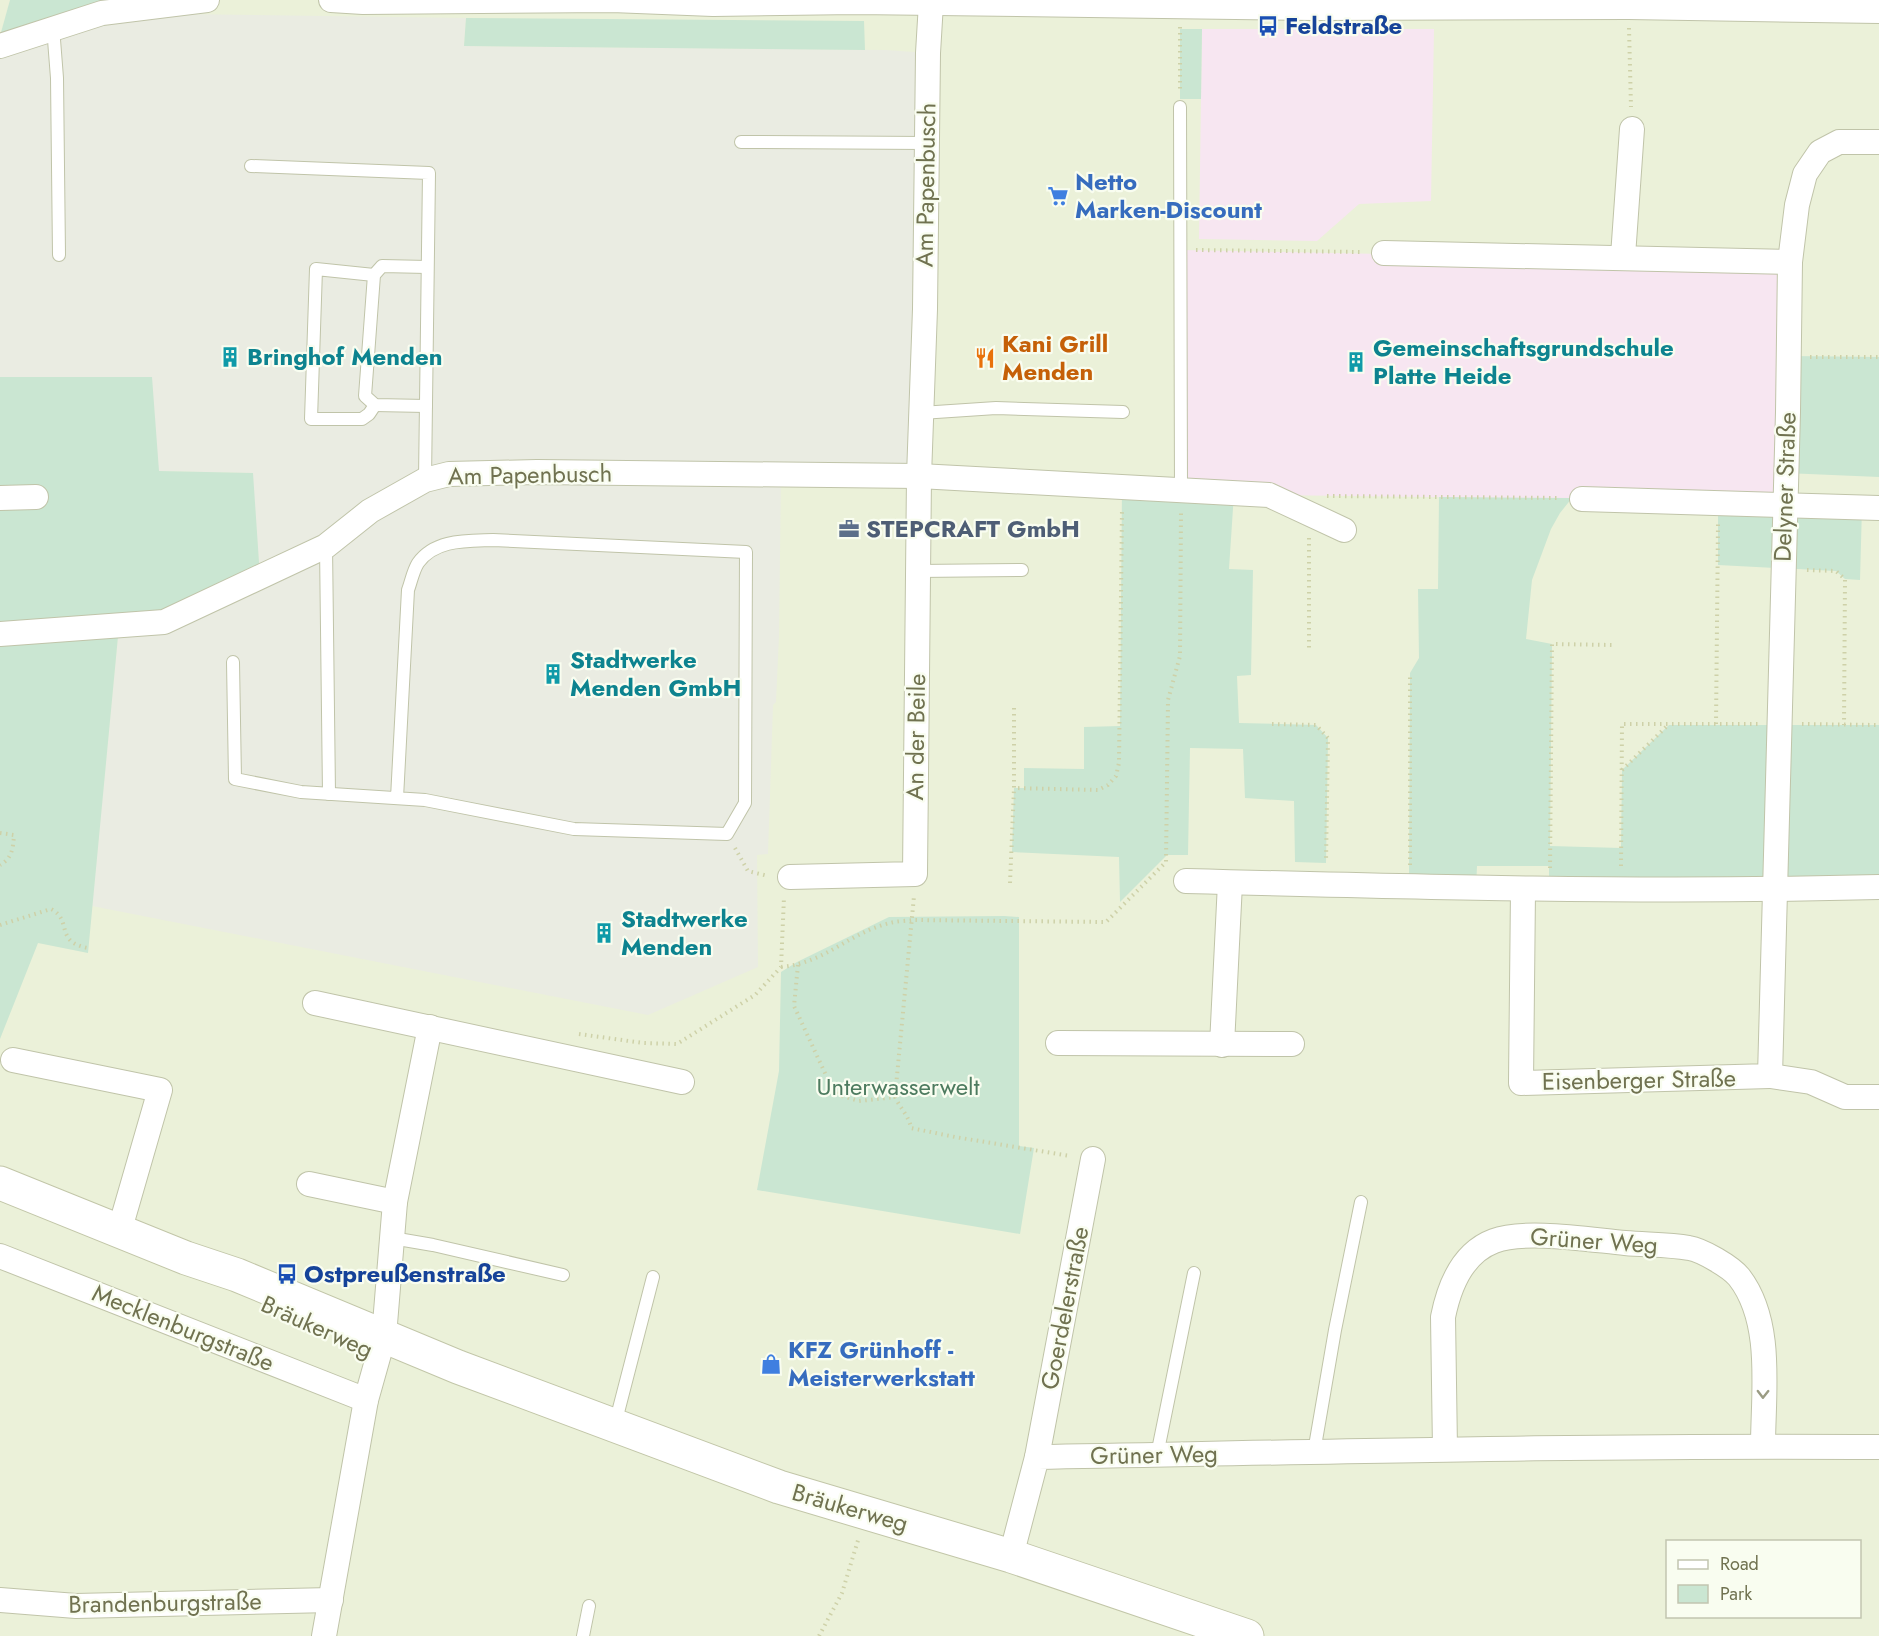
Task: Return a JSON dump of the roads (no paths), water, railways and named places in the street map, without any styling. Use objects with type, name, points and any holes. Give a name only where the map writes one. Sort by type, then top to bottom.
[{"type":"main road","name":"Bräukerweg","points":[[0,1183],[186,1258],[249,1298],[312,1329],[458,1367],[779,1487],[1011,1556],[1247,1636]]},
{"type":"street","points":[[0,46],[53,27],[102,14],[207,0]]},
{"type":"street","points":[[331,0],[363,2],[612,0],[704,4],[856,2],[1180,7],[1315,4],[1628,7],[1660,4],[1879,11]]},
{"type":"street","name":"Am Papenbusch","points":[[919,476],[931,3]]},
{"type":"street","points":[[1623,256],[1632,129]]},
{"type":"street","name":"Delyner Straße","points":[[1774,890],[1790,262],[1797,205],[1804,174],[1820,152],[1839,142],[1879,142]]},
{"type":"street","points":[[1384,253],[1623,256],[1790,262]]},
{"type":"street","name":"Am Papenbusch","points":[[0,634],[164,622],[326,546],[370,511],[425,480],[449,474],[537,472],[919,476],[1269,495],[1344,530]]},
{"type":"street","name":"An der Beile","points":[[790,877],[915,874],[919,476]]},
{"type":"street","points":[[0,498],[36,497]]},
{"type":"street","points":[[1582,499],[1879,508]]},
{"type":"street","points":[[1186,881],[1523,890],[1774,890],[1879,887]]},
{"type":"street","points":[[1222,1045],[1230,883]]},
{"type":"street","name":"Eisenberger Straße","points":[[1523,890],[1521,1083],[1770,1076],[1811,1082],[1845,1097],[1879,1097]]},
{"type":"street","name":"Eisenberger Straße","points":[[1770,1076],[1774,890]]},
{"type":"street","points":[[315,1003],[682,1082]]},
{"type":"street","points":[[324,1636],[366,1400],[381,1346],[395,1203],[430,1027]]},
{"type":"street","points":[[1058,1043],[1292,1044]]},
{"type":"street","points":[[13,1060],[160,1090],[119,1232]]},
{"type":"street","name":"Goerdelerstraße","points":[[1038,1457],[1093,1159]]},
{"type":"street","points":[[309,1184],[395,1203]]},
{"type":"street","name":"Grüner Weg","points":[[1445,1449],[1443,1317],[1447,1296],[1458,1272],[1473,1255],[1493,1241],[1526,1235],[1691,1248],[1719,1261],[1739,1276],[1759,1317],[1764,1342],[1763,1446]]},
{"type":"street","name":"Mecklenburgstraße","points":[[0,1256],[366,1400]]},
{"type":"street","name":"Grüner Weg","points":[[1038,1457],[1445,1449],[1879,1447]]},
{"type":"street","points":[[1011,1556],[1038,1457]]},
{"type":"street","name":"Brandenburgstraße","points":[[0,1600],[76,1606],[331,1600]]},
{"type":"lane","points":[[53,27],[57,78],[59,255]]},
{"type":"lane","points":[[1180,107],[1181,490]]},
{"type":"lane","points":[[741,142],[927,143]]},
{"type":"lane","points":[[251,166],[429,173],[425,480]]},
{"type":"lane","points":[[426,406],[375,405],[364,396],[374,275],[382,266],[427,267]]},
{"type":"lane","points":[[374,275],[316,269],[311,419],[362,419],[375,405]]},
{"type":"lane","points":[[921,413],[996,408],[1123,412]]},
{"type":"lane","points":[[233,662],[236,778],[302,792],[425,800],[574,829],[726,834],[745,802],[746,552],[494,540],[459,542],[432,549],[418,564],[408,590],[397,798]]},
{"type":"lane","points":[[326,546],[329,794]]},
{"type":"lane","points":[[917,571],[1022,570]]},
{"type":"lane","points":[[1314,1452],[1360,1202]]},
{"type":"lane","points":[[392,1238],[434,1245],[563,1275]]},
{"type":"lane","points":[[1157,1455],[1194,1273]]},
{"type":"lane","points":[[615,1425],[653,1277]]},
{"type":"lane","points":[[583,1636],[589,1606]]},
{"type":"place","name":"Feldstraße","points":[[1268,26]]},
{"type":"place","name":"Netto Marken-Discount","points":[[1058,196]]},
{"type":"place","name":"Bringhof Menden","points":[[230,357]]},
{"type":"place","name":"Kani Grill Menden","points":[[985,358]]},
{"type":"place","name":"Gemeinschaftsgrundschule Platte Heide","points":[[1356,362]]},
{"type":"place","name":"STEPCRAFT GmbH","points":[[849,529]]},
{"type":"place","name":"Stadtwerke Menden GmbH","points":[[553,674]]},
{"type":"place","name":"Stadtwerke Menden","points":[[604,933]]},
{"type":"place","name":"Ostpreußenstraße","points":[[287,1274]]},
{"type":"place","name":"KFZ Grünhoff - Meisterwerkstatt","points":[[771,1364]]},
{"type":"park label","name":"Unterwasserwelt","points":[[898,1087]]}]
